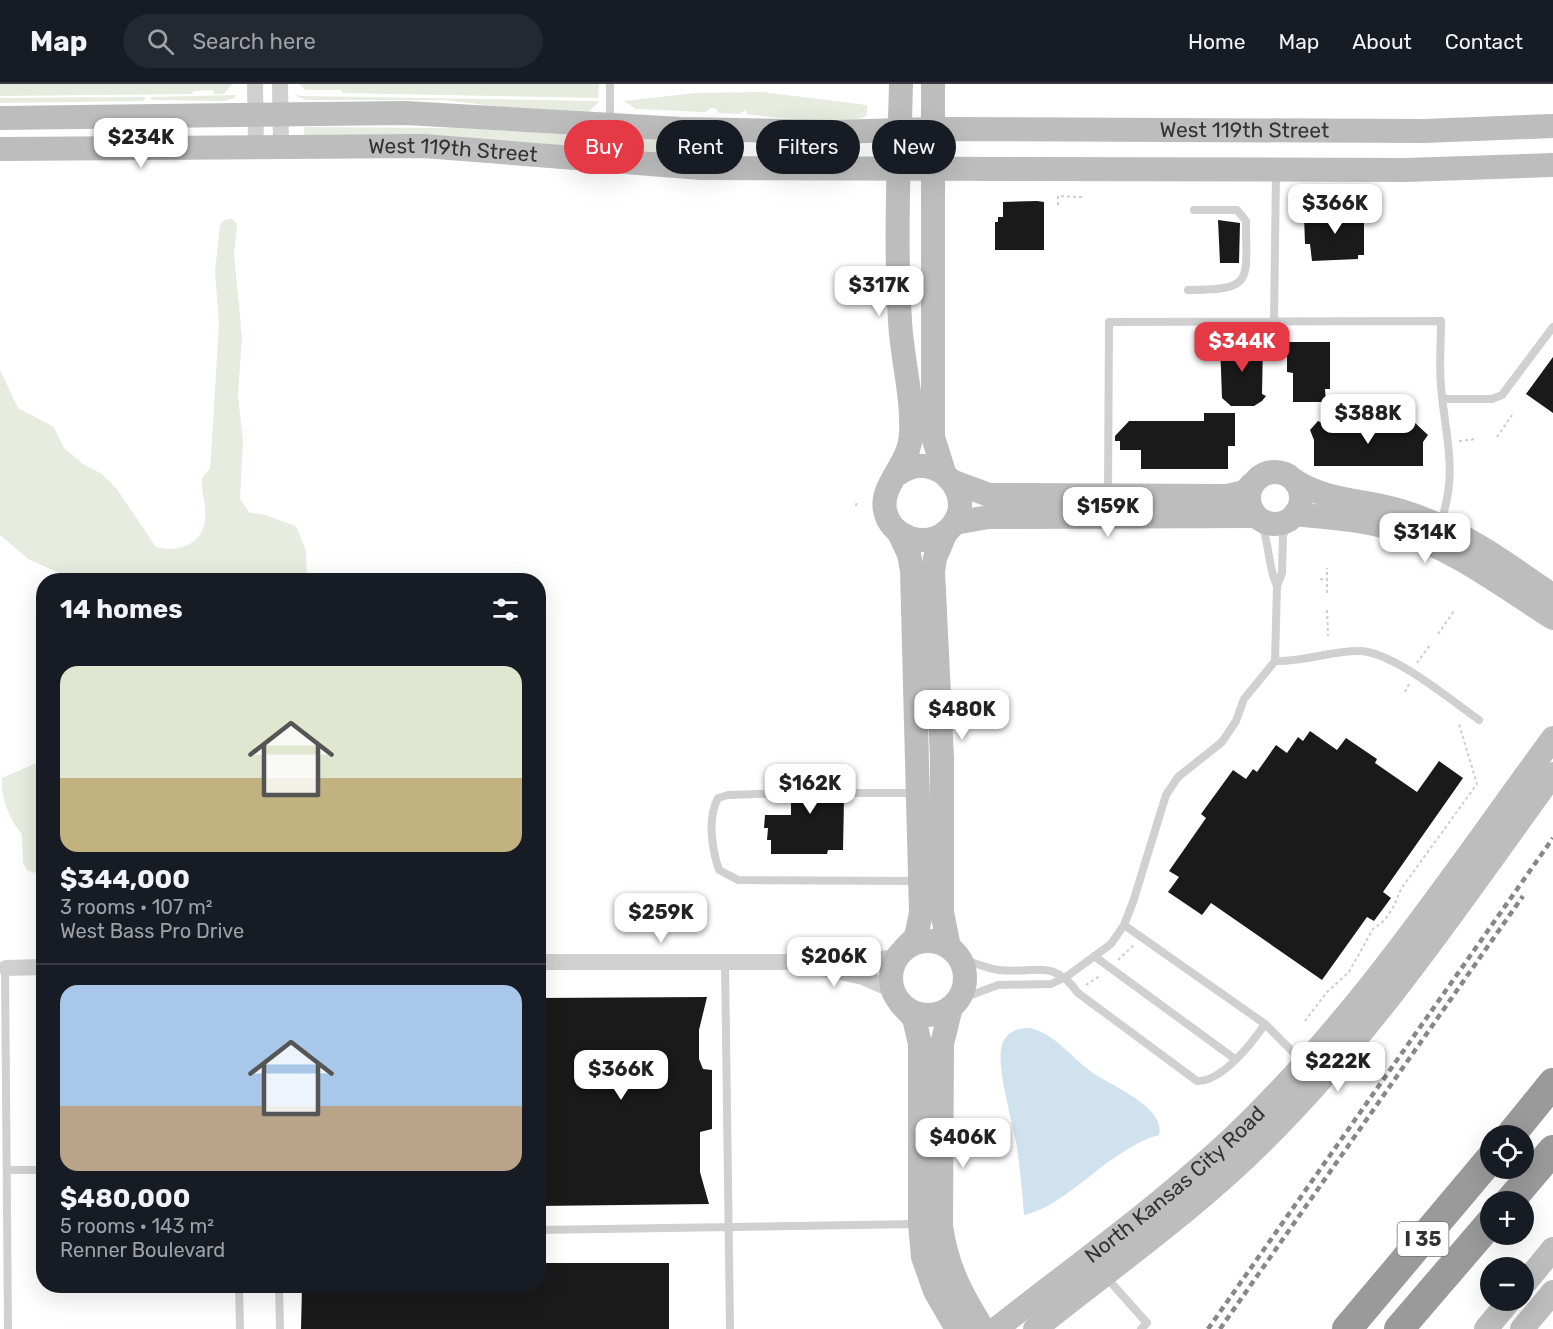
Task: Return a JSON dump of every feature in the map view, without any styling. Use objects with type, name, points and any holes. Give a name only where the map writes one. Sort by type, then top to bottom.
[{"type":"highway","points":[[1519,1125],[1553,1083]]},
{"type":"highway","points":[[1518,1191],[1553,1150]]},
{"type":"highway","name":"I 35","points":[[1347,1329],[1480,1171]]},
{"type":"highway","name":"I 35","points":[[1399,1329],[1480,1235]]},
{"type":"main road","points":[[899,120],[901,84]]},
{"type":"main road","points":[[932,120],[933,84]]},
{"type":"main road","name":"West 119th Street","points":[[0,118],[406,113],[564,121]]},
{"type":"main road","name":"West 119th Street","points":[[644,125],[752,131],[872,130]]},
{"type":"main road","name":"West 119th Street","points":[[956,129],[1424,131],[1553,126]]},
{"type":"main road","name":"West 119th Street","points":[[0,149],[423,146],[701,168],[872,168]]},
{"type":"main road","name":"West 119th Street","points":[[956,168],[1404,170],[1553,165]]},
{"type":"main road","points":[[900,174],[900,320],[912,419],[909,448],[898,474],[887,490],[884,504],[890,523],[899,532],[911,538],[923,540],[950,527],[989,517],[1258,518],[1271,524],[1292,517],[1358,520],[1396,530],[1436,534],[1478,545],[1553,596]]},
{"type":"main road","points":[[933,174],[933,437],[960,502],[935,558],[933,571],[942,758],[942,912],[954,952],[965,978],[954,1004],[942,1044],[941,1226],[944,1248],[954,1281],[983,1329]]},
{"type":"main road","points":[[898,474],[909,467],[921,465],[989,495],[1227,496],[1245,492],[1265,473],[1282,472],[1296,482],[1328,497],[1400,510],[1436,534],[1475,567],[1553,618]]},
{"type":"main road","points":[[1292,517],[1301,498],[1296,482]]},
{"type":"main road","points":[[1252,484],[1248,500],[1258,518]]},
{"type":"main road","points":[[899,532],[909,554],[912,571],[920,925],[916,937],[901,952],[890,978],[897,997],[914,1018],[920,1044],[923,1257],[928,1274],[957,1329]]},
{"type":"main road","name":"North Kansas City Road","points":[[1035,1329],[1211,1189],[1262,1143],[1313,1072],[1353,1009],[1553,738]]},
{"type":"main road","name":"North Kansas City Road","points":[[996,1329],[1198,1169],[1248,1123],[1313,1072],[1415,966],[1553,774]]},
{"type":"main road","points":[[901,952],[927,940],[954,952]]},
{"type":"main road","points":[[897,997],[910,1011],[931,1015],[954,1004]]},
{"type":"main road","points":[[1534,1272],[1553,1250]]},
{"type":"main road","points":[[1522,1329],[1553,1292]]},
{"type":"main road","points":[[1486,1329],[1501,1311]]},
{"type":"street","points":[[255,84],[256,147]]},
{"type":"street","points":[[280,84],[281,146]]},
{"type":"street","points":[[546,962],[878,961],[901,952]]},
{"type":"street","points":[[783,962],[863,977],[897,997]]},
{"type":"street","points":[[3,967],[36,967]]},
{"type":"lane","points":[[610,84],[610,120]]},
{"type":"lane","points":[[1274,321],[1276,169]]},
{"type":"lane","points":[[1188,290],[1232,288],[1239,284],[1246,271],[1246,221],[1242,214],[1237,210],[1194,210]]},
{"type":"lane","points":[[1108,496],[1109,322],[1441,321],[1443,399],[1452,467],[1447,501],[1436,534]]},
{"type":"lane","points":[[1443,399],[1492,399],[1502,395],[1553,327]]},
{"type":"lane","points":[[954,1004],[992,986],[1051,984],[1066,977],[1111,944],[1124,925],[1133,902],[1166,795],[1178,777],[1222,742],[1236,722],[1244,699],[1275,661],[1277,586],[1282,573],[1283,536],[1292,517]]},
{"type":"lane","points":[[1258,518],[1265,531],[1271,573],[1277,586]]},
{"type":"lane","points":[[1275,661],[1296,662],[1356,651],[1384,656],[1479,720]]},
{"type":"lane","points":[[790,793],[728,795],[718,798],[713,807],[712,852],[719,870],[738,880],[920,881]]},
{"type":"lane","points":[[844,793],[917,793]]},
{"type":"lane","points":[[1124,925],[1265,1024],[1313,1072]]},
{"type":"lane","points":[[954,952],[998,970],[1052,970],[1066,977],[1078,993],[1197,1081],[1212,1079],[1251,1044],[1265,1024]]},
{"type":"lane","points":[[1094,956],[1234,1059]]},
{"type":"lane","points":[[725,960],[730,1329]]},
{"type":"lane","points":[[3,967],[8,1329]]},
{"type":"lane","points":[[7,1170],[36,1170]]},
{"type":"lane","points":[[546,1230],[921,1224]]},
{"type":"lane","points":[[1104,1274],[1147,1323],[1141,1329]]},
{"type":"lane","points":[[240,1293],[240,1329]]},
{"type":"lane","points":[[279,1293],[279,1329]]},
{"type":"path","points":[[1058,206],[1058,196],[1081,197],[1081,193]]},
{"type":"path","points":[[1497,437],[1512,415]]},
{"type":"path","points":[[1459,441],[1477,439]]},
{"type":"path","points":[[856,506],[857,500]]},
{"type":"path","points":[[1327,568],[1327,593]]},
{"type":"path","points":[[1320,579],[1327,580]]},
{"type":"path","points":[[1327,610],[1328,636]]},
{"type":"path","points":[[1438,634],[1454,611]]},
{"type":"path","points":[[1414,668],[1430,645]]},
{"type":"path","points":[[1405,692],[1409,684]]},
{"type":"path","points":[[1305,1021],[1327,992],[1348,972],[1373,929],[1385,920],[1401,889],[1478,784],[1459,724]]},
{"type":"path","points":[[1116,962],[1134,945]]},
{"type":"path","points":[[1082,989],[1104,973]]},
{"type":"shaded area","points":[[0,84],[232,84],[224,94],[214,94],[213,90],[193,91],[192,94],[0,96]]},
{"type":"shaded area","points":[[299,84],[599,84],[598,98],[342,93],[342,90],[306,90]]},
{"type":"shaded area","points":[[761,92],[867,105],[867,116],[850,120],[811,120],[752,115],[747,114],[746,110],[739,114],[719,113],[715,108],[710,108],[706,112],[636,109],[624,101],[695,93]]},
{"type":"shaded area","points":[[236,95],[235,98],[224,101],[151,100],[151,97]]},
{"type":"shaded area","points":[[294,95],[600,101],[587,113],[543,112],[444,100],[306,100]]},
{"type":"shaded area","points":[[146,97],[143,101],[0,103],[0,98]]},
{"type":"shaded area","points":[[304,127],[458,128],[564,134],[564,150],[304,138]]},
{"type":"shaded area","points":[[644,139],[656,140],[656,155],[644,154]]},
{"type":"shaded area","points":[[232,219],[237,224],[234,254],[242,337],[238,395],[243,441],[240,499],[250,513],[262,514],[296,526],[306,551],[307,573],[59,573],[28,559],[0,535],[0,370],[18,408],[54,427],[64,448],[83,464],[102,474],[116,488],[156,547],[167,549],[185,546],[199,536],[205,518],[202,478],[210,468],[219,324],[215,272],[220,225],[224,220]]},
{"type":"shaded area","points":[[36,763],[36,873],[27,870],[23,863],[22,834],[7,808],[2,778]]},
{"type":"water","points":[[1030,1028],[1047,1035],[1097,1076],[1145,1105],[1159,1124],[1159,1135],[1123,1152],[1056,1201],[1040,1210],[1024,1215],[1017,1151],[1002,1076],[1001,1051],[1005,1038],[1011,1033]]},
{"type":"building","points":[[1003,202],[1044,202],[1044,250],[995,250],[995,222],[998,222],[998,217],[1003,217]]},
{"type":"building","points":[[1338,211],[1364,213],[1364,255],[1358,255],[1358,259],[1312,261],[1310,244],[1305,244],[1304,216],[1310,216],[1310,213]]},
{"type":"building","points":[[1218,220],[1240,223],[1239,263],[1220,263]]},
{"type":"building","points":[[1220,342],[1263,342],[1262,394],[1266,396],[1254,406],[1231,406],[1222,398]]},
{"type":"building","points":[[1287,342],[1330,342],[1330,389],[1325,389],[1326,402],[1293,402],[1293,373],[1287,372]]},
{"type":"building","points":[[1553,357],[1553,413],[1526,394]]},
{"type":"building","points":[[1204,413],[1235,413],[1235,446],[1228,446],[1228,469],[1141,469],[1141,450],[1120,450],[1120,441],[1115,441],[1115,436],[1129,421],[1204,421]]},
{"type":"building","points":[[1412,420],[1428,435],[1423,442],[1423,466],[1314,466],[1314,440],[1310,430],[1318,421],[1326,425],[1408,425]]},
{"type":"building","points":[[1310,731],[1337,750],[1346,738],[1377,759],[1375,763],[1417,792],[1439,761],[1463,778],[1383,892],[1391,898],[1374,921],[1367,917],[1322,980],[1211,903],[1202,915],[1168,892],[1179,877],[1169,871],[1206,818],[1201,814],[1233,770],[1246,779],[1253,769],[1257,772],[1276,745],[1287,753],[1298,737],[1303,741]]},
{"type":"building","points":[[789,770],[843,770],[845,787],[840,788],[838,794],[844,799],[843,850],[828,850],[827,854],[771,854],[771,840],[767,840],[768,828],[764,828],[765,815],[791,815],[791,799],[796,793],[790,787]]},
{"type":"building","points":[[707,997],[699,1030],[699,1059],[703,1069],[712,1070],[712,1129],[700,1132],[700,1172],[709,1204],[546,1206],[546,998]]},
{"type":"building","points":[[546,1263],[669,1263],[669,1329],[301,1329],[302,1293],[546,1293]]},
{"type":"railway","points":[[1208,1329],[1553,838]]},
{"type":"railway","points":[[1220,1329],[1523,896]]}]
